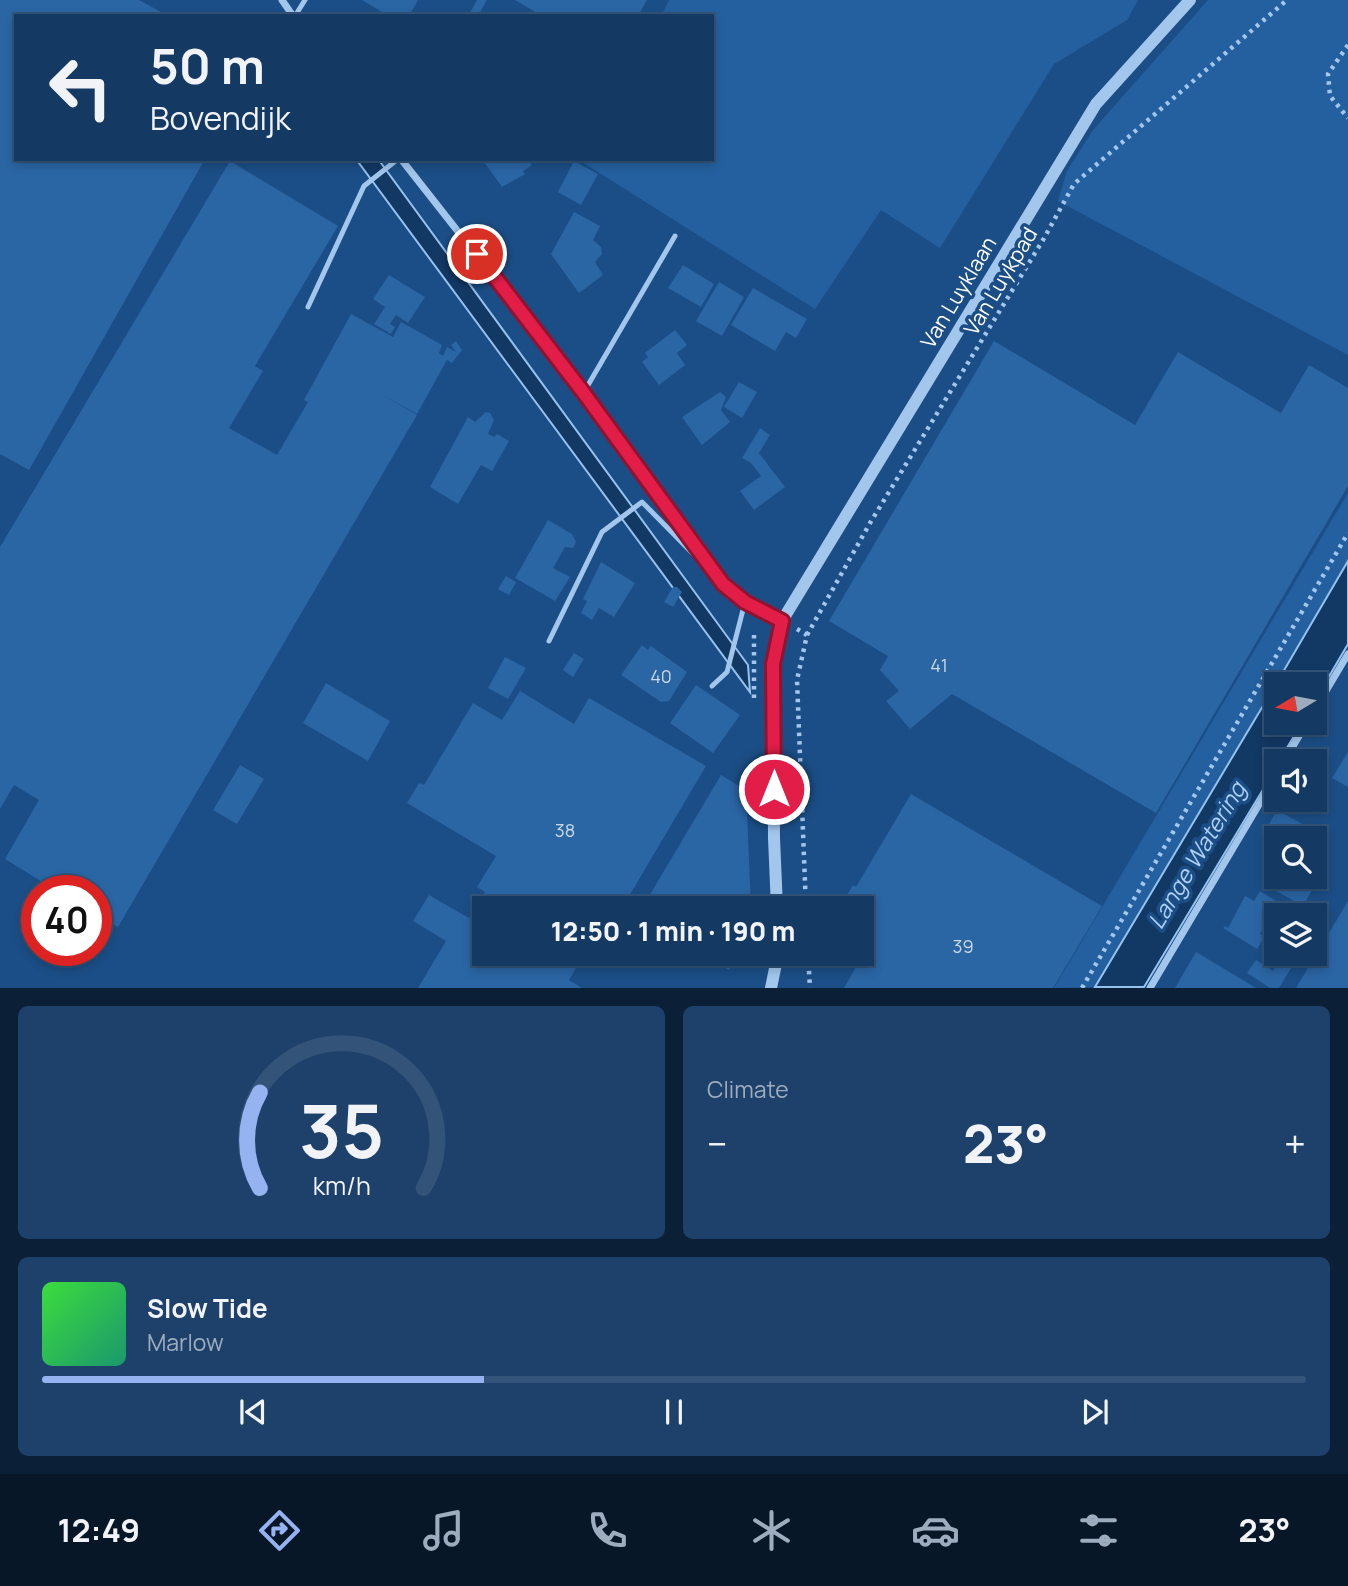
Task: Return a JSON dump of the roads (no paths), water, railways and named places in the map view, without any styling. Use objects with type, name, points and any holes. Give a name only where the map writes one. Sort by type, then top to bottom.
[{"type":"street","name":"Van Luyklaan","points":[[777,896],[774,838],[773,664],[782,621],[1096,104],[1190,0]]},
{"type":"street","points":[[402,161],[583,392],[723,584],[745,602],[782,621]]},
{"type":"street","points":[[1327,689],[1348,654]]},
{"type":"street","points":[[1150,988],[1264,796]]},
{"type":"street","points":[[771,988],[776,966]]},
{"type":"lane","points":[[308,307],[364,186],[396,161]]},
{"type":"lane","points":[[583,392],[676,236]]},
{"type":"lane","points":[[549,641],[602,531],[642,502],[723,584]]},
{"type":"lane","points":[[712,686],[727,671],[745,602]]},
{"type":"water","points":[[357,161],[379,161],[748,665],[750,692]]},
{"type":"water","points":[[1348,561],[1348,644],[1327,680],[1327,672],[1283,672]]},
{"type":"water","name":"Lange Watering","points":[[1264,704],[1264,735],[1295,735],[1286,749],[1264,749],[1264,788],[1144,987],[1095,987]]}]
